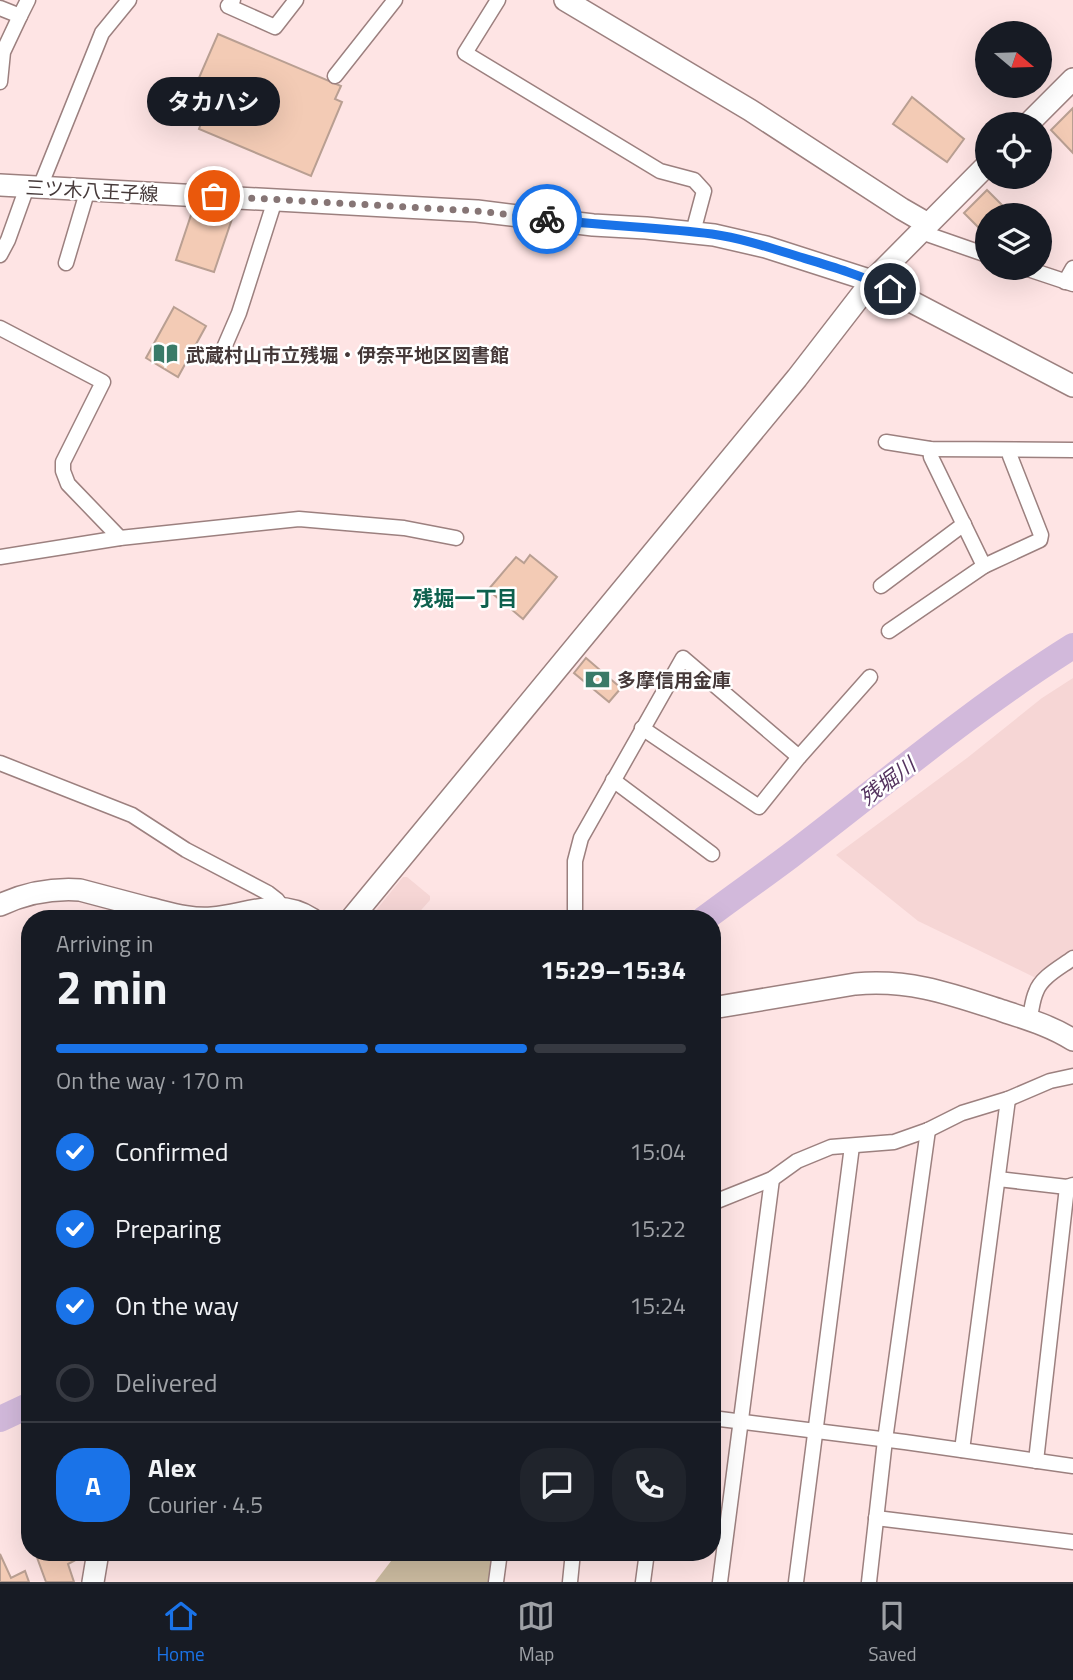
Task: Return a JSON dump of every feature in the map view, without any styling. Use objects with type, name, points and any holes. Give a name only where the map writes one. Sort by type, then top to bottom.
[{"type":"street","points":[[0,82],[4,52],[28,0]]},
{"type":"street","points":[[0,255],[34,187],[102,33],[129,0]]},
{"type":"street","points":[[233,0],[228,6],[275,27],[296,0]]},
{"type":"street","points":[[335,76],[395,0]]},
{"type":"street","points":[[498,0],[466,53],[660,171],[694,180],[704,191],[693,232]]},
{"type":"street","points":[[570,1],[750,110],[902,209],[925,228],[975,249]]},
{"type":"street","points":[[0,8],[20,16]]},
{"type":"street","points":[[1040,112],[1073,79]]},
{"type":"street","points":[[358,910],[790,387],[872,281],[975,177]]},
{"type":"street","name":"三ツ木八王子線","points":[[0,186],[477,211],[593,225],[714,235],[766,247],[872,281],[1073,386]]},
{"type":"street","points":[[66,263],[88,189]]},
{"type":"street","points":[[220,357],[239,313],[275,200]]},
{"type":"street","points":[[1052,277],[1069,283],[1073,268]]},
{"type":"street","points":[[0,328],[103,382],[63,462],[63,471],[68,484],[120,538]]},
{"type":"street","points":[[886,442],[930,449],[1073,450]]},
{"type":"street","points":[[930,449],[931,457],[984,566]]},
{"type":"street","points":[[889,631],[984,566],[1040,540],[1041,535],[1010,456],[1011,450]]},
{"type":"street","points":[[0,541],[4,555],[120,538],[299,519],[404,528],[456,538]]},
{"type":"street","points":[[881,586],[964,524]]},
{"type":"street","points":[[575,910],[575,861],[581,838],[683,658],[799,757]]},
{"type":"street","points":[[642,728],[759,807],[870,677]]},
{"type":"street","points":[[0,763],[132,815],[186,850],[268,893],[283,908]]},
{"type":"street","points":[[614,780],[712,854]]},
{"type":"street","points":[[0,905],[15,898],[44,891],[70,889],[158,910]]},
{"type":"street","points":[[250,910],[291,910]]},
{"type":"street","points":[[1029,1020],[1038,986],[1073,958]]},
{"type":"street","points":[[721,1006],[855,984],[900,983],[942,991],[1049,1027],[1073,1040]]},
{"type":"street","points":[[721,1199],[772,1179],[797,1161],[831,1147],[894,1142],[1050,1081],[1073,1076]]},
{"type":"street","points":[[962,1450],[1008,1099]]},
{"type":"street","points":[[869,1582],[885,1440],[928,1130]]},
{"type":"street","points":[[796,1582],[852,1146]]},
{"type":"street","points":[[720,1582],[772,1179]]},
{"type":"street","points":[[998,1179],[1070,1186],[1036,1461]]},
{"type":"street","points":[[721,1419],[1073,1466]]},
{"type":"street","points":[[876,1518],[1073,1542]]},
{"type":"street","points":[[93,1582],[96,1561]]},
{"type":"street","points":[[496,1582],[499,1561]]},
{"type":"street","points":[[570,1582],[572,1561]]},
{"type":"street","points":[[643,1582],[646,1561]]},
{"type":"shaded area","points":[[1073,678],[1073,953],[1038,979],[918,921],[836,855],[967,758],[1042,698]]},
{"type":"shaded area","points":[[403,877],[407,877],[430,896],[430,900],[421,910],[376,910]]},
{"type":"shaded area","points":[[391,1561],[497,1561],[494,1582],[375,1582]]},
{"type":"building","points":[[218,34],[341,86],[335,99],[342,102],[311,176],[199,129],[203,118],[185,110]]},
{"type":"building","points":[[912,97],[964,139],[947,162],[893,124]]},
{"type":"building","points":[[1073,108],[1073,153],[1052,131]]},
{"type":"building","points":[[987,190],[1000,203],[975,203],[975,224],[964,213]]},
{"type":"building","points":[[202,207],[233,216],[214,272],[176,260],[192,212],[200,215]]},
{"type":"building","points":[[174,307],[206,326],[178,377],[146,358]]},
{"type":"building","points":[[530,555],[557,577],[523,619],[488,590],[516,557],[524,563]]},
{"type":"building","points":[[586,658],[621,688],[609,702],[574,673]]},
{"type":"building","points":[[0,1554],[11,1578],[25,1571],[29,1582],[0,1582]]},
{"type":"building","points":[[38,1561],[74,1561],[68,1564],[74,1582],[46,1582]]},
{"type":"waterway","name":"残堀川","points":[[716,910],[964,721],[1073,646]]},
{"type":"waterway","name":"残堀川","points":[[0,1419],[21,1409]]},
{"type":"way so far","points":[[214,196],[477,211],[547,219]]},
{"type":"place","name":"タカハシ","points":[[214,196]]},
{"type":"place","name":"武蔵村山市立残堀・伊奈平地区図書館","points":[[166,354]]},
{"type":"place","name":"多摩信用金庫","points":[[597,679]]},
{"type":"district","name":"残堀一丁目","points":[[465,598]]},
{"type":"route","points":[[547,219],[714,235],[810,260],[890,289]]}]
